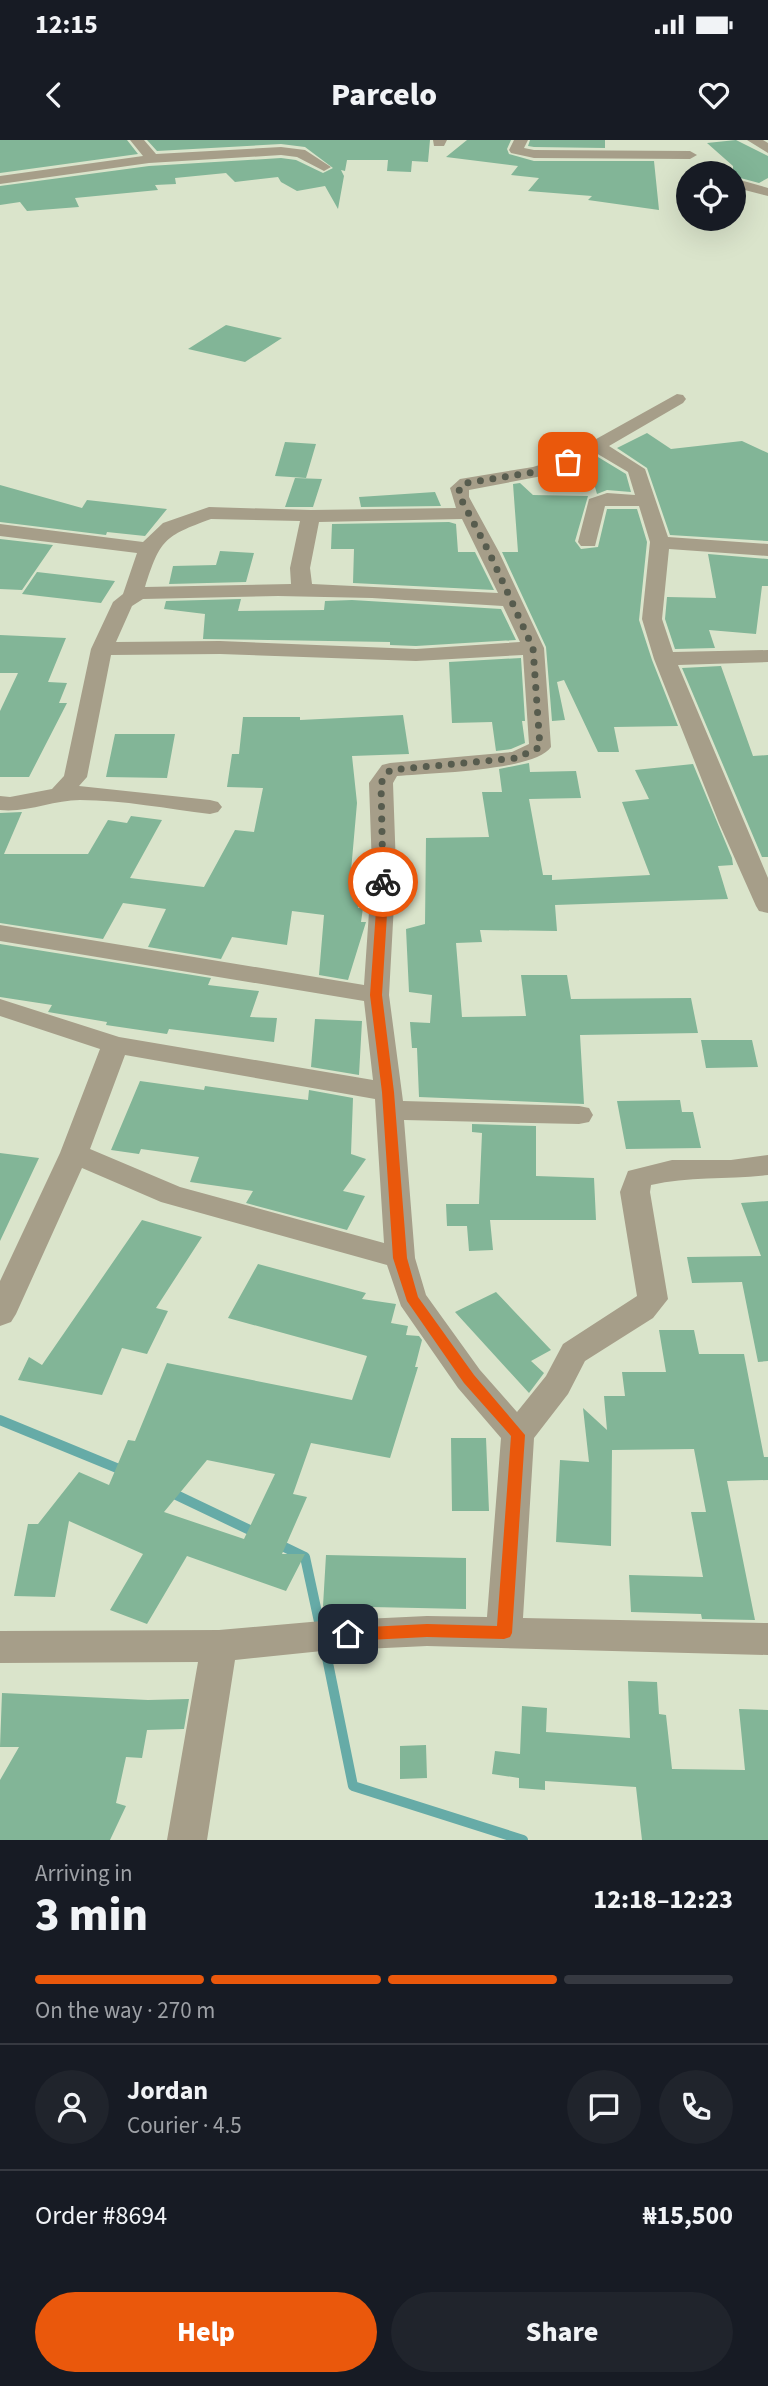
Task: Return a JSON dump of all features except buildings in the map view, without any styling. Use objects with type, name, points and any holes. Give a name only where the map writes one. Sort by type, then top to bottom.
[{"type":"street","points":[[137,140],[150,155],[149,159]]},
{"type":"street","points":[[521,140],[516,150],[534,154],[694,160],[680,140]]},
{"type":"street","points":[[754,140],[768,149]]},
{"type":"street","points":[[0,180],[149,159],[281,151],[300,153],[324,167]]},
{"type":"street","points":[[746,185],[767,191]]},
{"type":"street","points":[[518,1435],[469,1379],[412,1298],[400,1258],[389,1101],[376,995],[384,868],[381,783],[390,770],[517,758],[540,747],[533,648],[460,497],[459,488],[467,483],[535,472],[568,462],[677,399]]},
{"type":"street","points":[[597,446],[636,469],[660,542],[652,619],[665,659],[731,823],[768,906]]},
{"type":"street","points":[[588,542],[596,503],[607,499],[646,501]]},
{"type":"street","points":[[132,597],[148,548],[170,527],[209,513],[311,516],[469,513]]},
{"type":"street","points":[[302,589],[300,568],[311,516]]},
{"type":"street","points":[[0,530],[148,548]]},
{"type":"street","points":[[660,542],[694,547],[768,550]]},
{"type":"street","points":[[60,794],[75,777],[102,649],[123,602],[139,593],[302,589],[511,600]]},
{"type":"street","points":[[102,649],[142,646],[275,647],[418,655],[533,648]]},
{"type":"street","points":[[665,659],[768,656]]},
{"type":"street","points":[[0,803],[10,804],[60,794],[83,793],[210,807]]},
{"type":"street","points":[[0,933],[376,995]]},
{"type":"street","points":[[0,1007],[115,1045],[389,1101],[579,1115]]},
{"type":"street","points":[[0,1314],[74,1153],[115,1045]]},
{"type":"street","points":[[74,1153],[171,1195],[400,1258]]},
{"type":"street","points":[[504,1633],[518,1435],[557,1385],[574,1353],[642,1310],[653,1298],[635,1192],[638,1178],[672,1170],[731,1170],[768,1165]]},
{"type":"street","points":[[0,1647],[219,1646],[322,1636],[427,1631],[768,1639]]},
{"type":"street","points":[[187,1840],[219,1646]]},
{"type":"waterway","points":[[0,1420],[124,1471]]},
{"type":"waterway","points":[[170,1492],[256,1533]]},
{"type":"waterway","points":[[278,1544],[305,1557],[321,1631]]},
{"type":"waterway","points":[[324,1643],[353,1786],[523,1840]]},
{"type":"way so far","points":[[383,882],[381,783],[390,770],[517,758],[540,747],[533,648],[489,552],[460,497],[459,488],[467,483],[535,472],[568,462]]},
{"type":"route","points":[[348,1634],[427,1631],[504,1633],[518,1435],[469,1379],[412,1298],[400,1258],[388,1092],[376,995],[383,882]]}]
